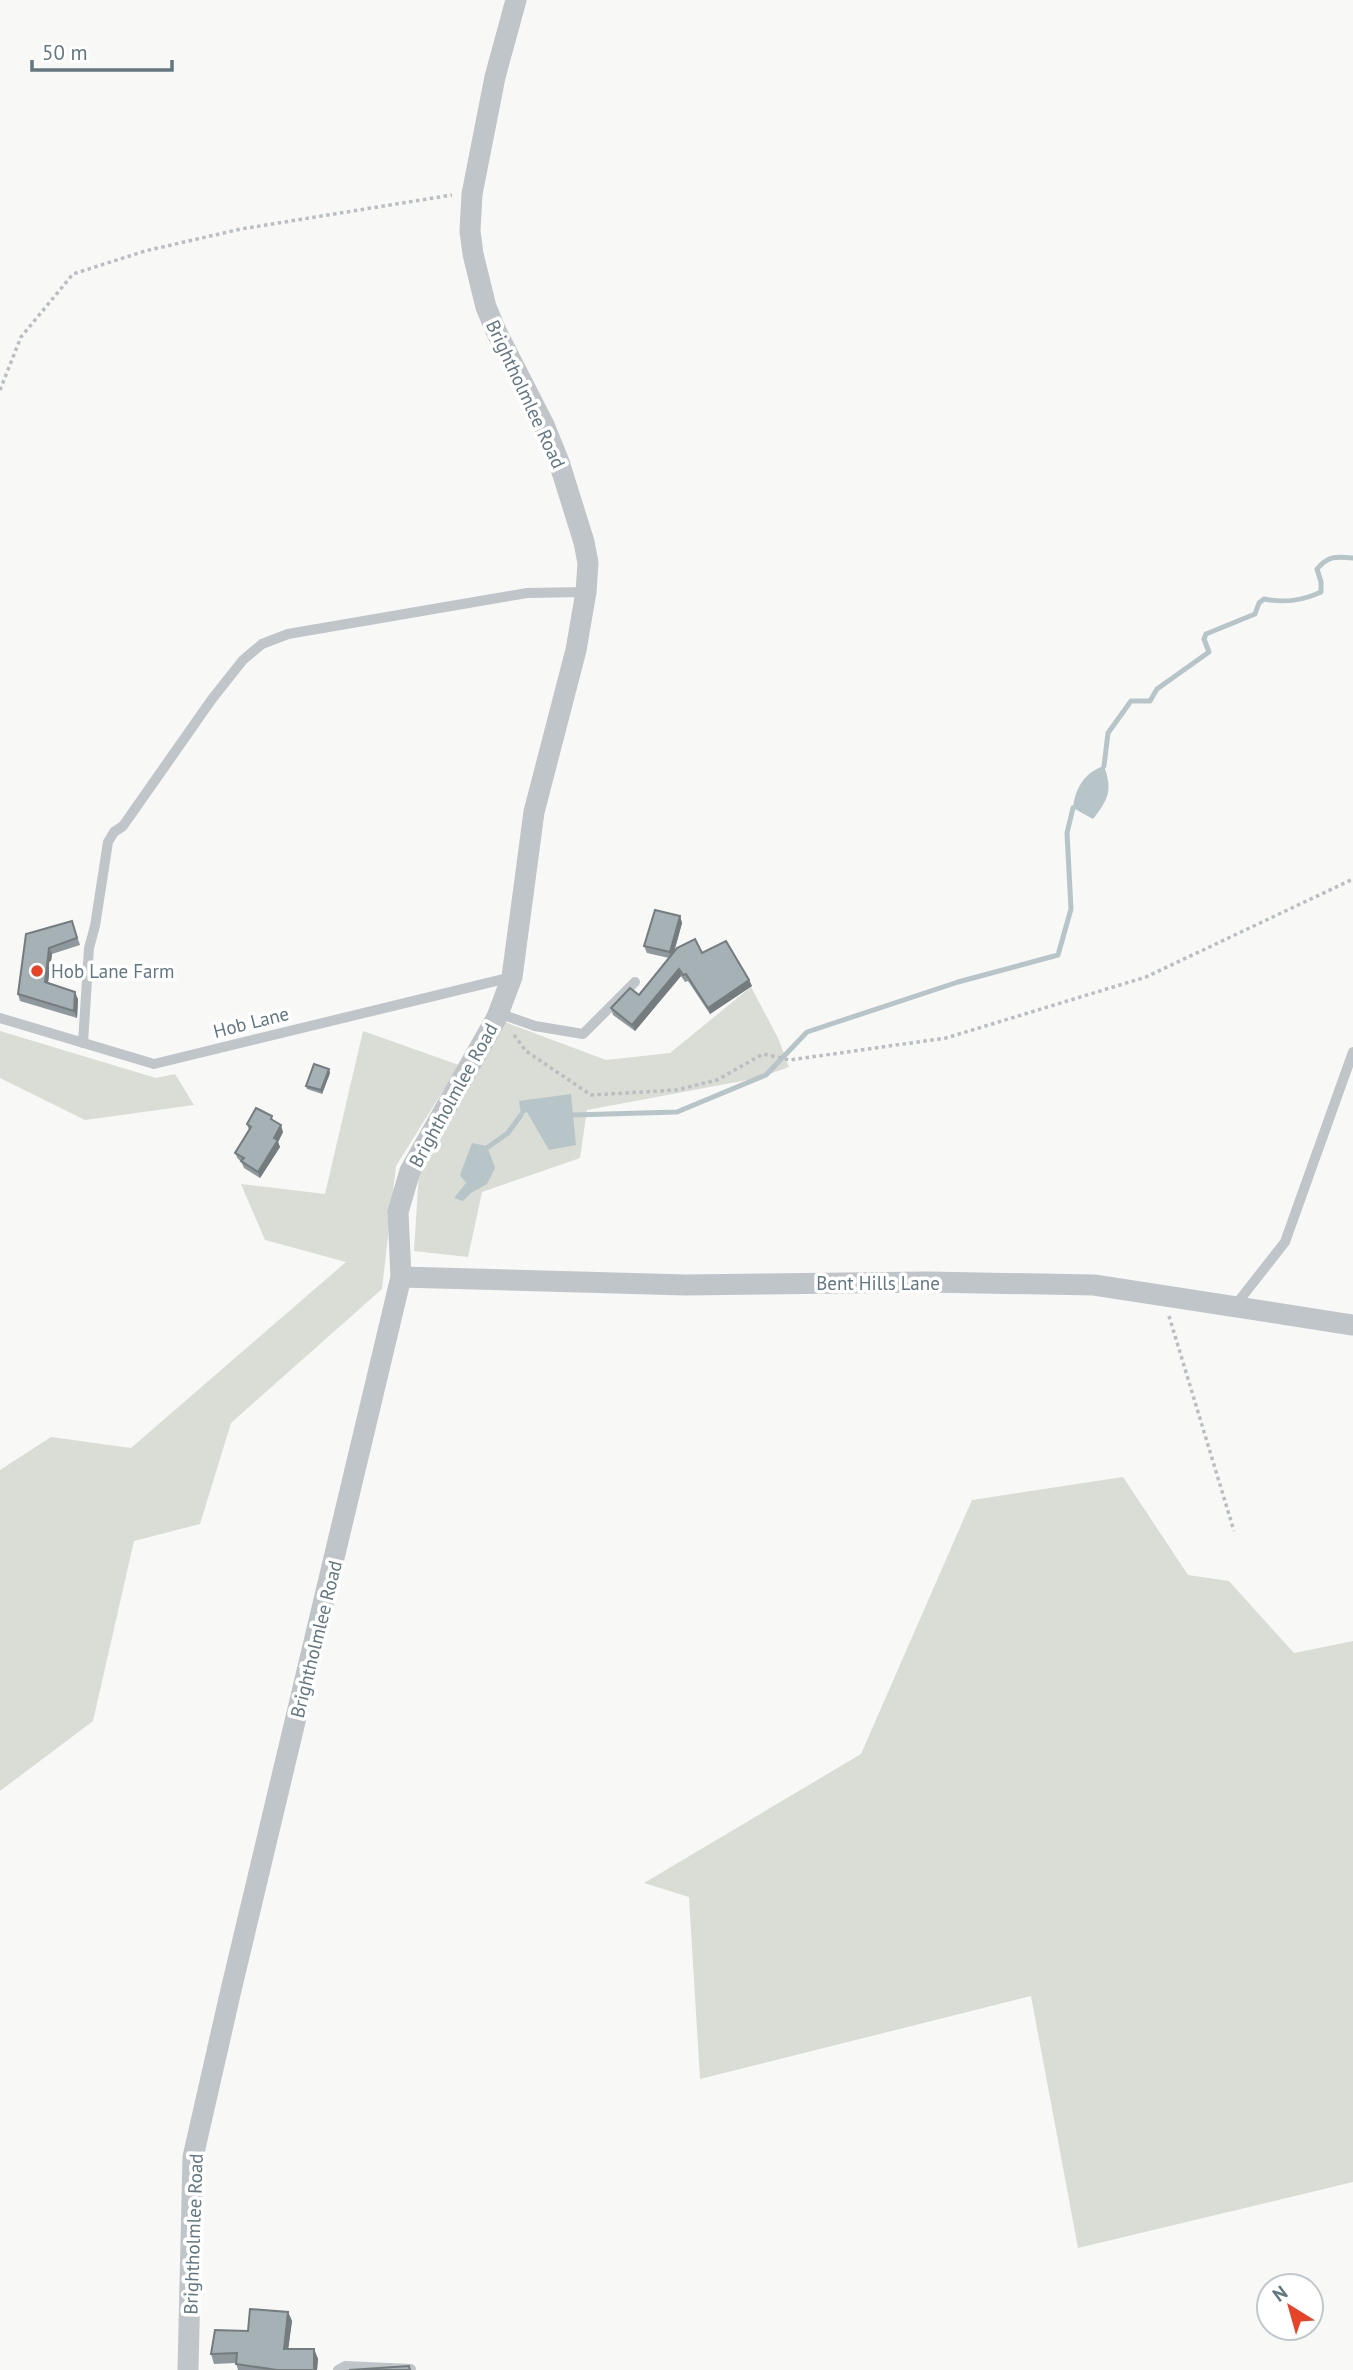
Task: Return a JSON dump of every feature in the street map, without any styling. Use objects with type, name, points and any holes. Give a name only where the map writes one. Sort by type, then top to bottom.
[{"type":"street","name":"Brightholmlee Road","points":[[188,2370],[193,2157],[401,1277],[398,1212],[410,1171],[496,1017],[512,977],[534,812],[576,650],[586,592],[588,564],[584,542],[559,462],[544,425],[486,307],[470,231],[472,194],[495,78],[516,0]]},
{"type":"street","name":"Bent Hills Lane","points":[[401,1277],[686,1285],[927,1282],[1094,1285],[1353,1325]]},
{"type":"lane","points":[[83,1043],[89,948],[108,842],[114,832],[123,826],[212,699],[243,660],[262,644],[288,634],[527,593],[586,592]]},
{"type":"lane","name":"Hob Lane","points":[[0,1018],[154,1064],[512,977]]},
{"type":"lane","points":[[496,1017],[583,1034],[635,982]]},
{"type":"lane","points":[[1234,1307],[1285,1242],[1353,1052]]},
{"type":"lane","points":[[338,2370],[345,2366],[411,2369]]},
{"type":"path","points":[[0,390],[21,337],[73,274],[145,251],[241,229],[472,194]]},
{"type":"path","points":[[496,1017],[504,1021],[526,1051],[591,1096],[676,1090],[717,1080],[764,1054],[790,1060],[946,1038],[1146,977],[1353,879]]},
{"type":"path","points":[[1169,1297],[1170,1321],[1234,1531]]},
{"type":"shaded area","points":[[1104,766],[1108,794],[1093,819],[1073,808],[1074,801],[1086,777]]},
{"type":"shaded area","points":[[751,987],[778,1038],[789,1067],[758,1078],[587,1110],[580,1158],[482,1192],[468,1257],[414,1251],[419,1172],[502,1021],[606,1060],[670,1053]]},
{"type":"shaded area","points":[[0,1031],[156,1078],[175,1074],[194,1105],[85,1120],[0,1078]]},
{"type":"shaded area","points":[[363,1031],[459,1065],[396,1166],[382,1289],[231,1423],[200,1524],[134,1541],[93,1721],[0,1791],[0,1470],[51,1437],[131,1448],[346,1262],[265,1240],[241,1184],[325,1194]]},
{"type":"shaded area","points":[[571,1094],[576,1145],[549,1150],[527,1112],[521,1115],[519,1101]]},
{"type":"shaded area","points":[[472,1143],[487,1146],[495,1168],[487,1184],[463,1201],[454,1198],[466,1183],[460,1175]]},
{"type":"shaded area","points":[[1123,1477],[1188,1575],[1229,1581],[1294,1653],[1353,1641],[1353,2182],[1078,2248],[1031,1996],[700,2079],[689,1897],[644,1883],[861,1754],[972,1500]]},
{"type":"building","points":[[655,910],[680,916],[670,952],[644,946]]},
{"type":"building","name":"Hob Lane Farm","points":[[72,921],[77,938],[49,948],[45,982],[75,992],[74,1011],[18,994],[26,934]]},
{"type":"building","points":[[695,939],[702,953],[726,941],[749,980],[708,1008],[686,974],[683,975],[679,969],[632,1025],[611,1008],[630,988],[639,995],[677,948]]},
{"type":"building","points":[[314,1064],[329,1069],[321,1090],[306,1086]]},
{"type":"building","points":[[256,1108],[272,1116],[271,1119],[281,1125],[274,1138],[278,1140],[258,1172],[241,1161],[244,1158],[235,1153],[251,1127],[247,1124]]},
{"type":"building","points":[[250,2309],[288,2312],[284,2349],[314,2349],[314,2370],[277,2370],[236,2364],[237,2353],[211,2354],[215,2330],[248,2331]]},
{"type":"building","points":[[409,2366],[410,2370],[349,2370]]},
{"type":"waterway","points":[[1104,766],[1108,733],[1131,701],[1150,701],[1157,689],[1209,652],[1204,639],[1206,634],[1255,614],[1259,603],[1264,599],[1293,600],[1321,592],[1317,569],[1333,558],[1353,558]]},
{"type":"waterway","points":[[573,1115],[677,1112],[766,1075],[807,1032],[958,982],[1058,955],[1071,909],[1067,833],[1073,808]]},
{"type":"waterway","points":[[488,1147],[508,1133],[521,1115]]},
{"type":"place","name":"Hob Lane Farm","points":[[37,971]]}]
